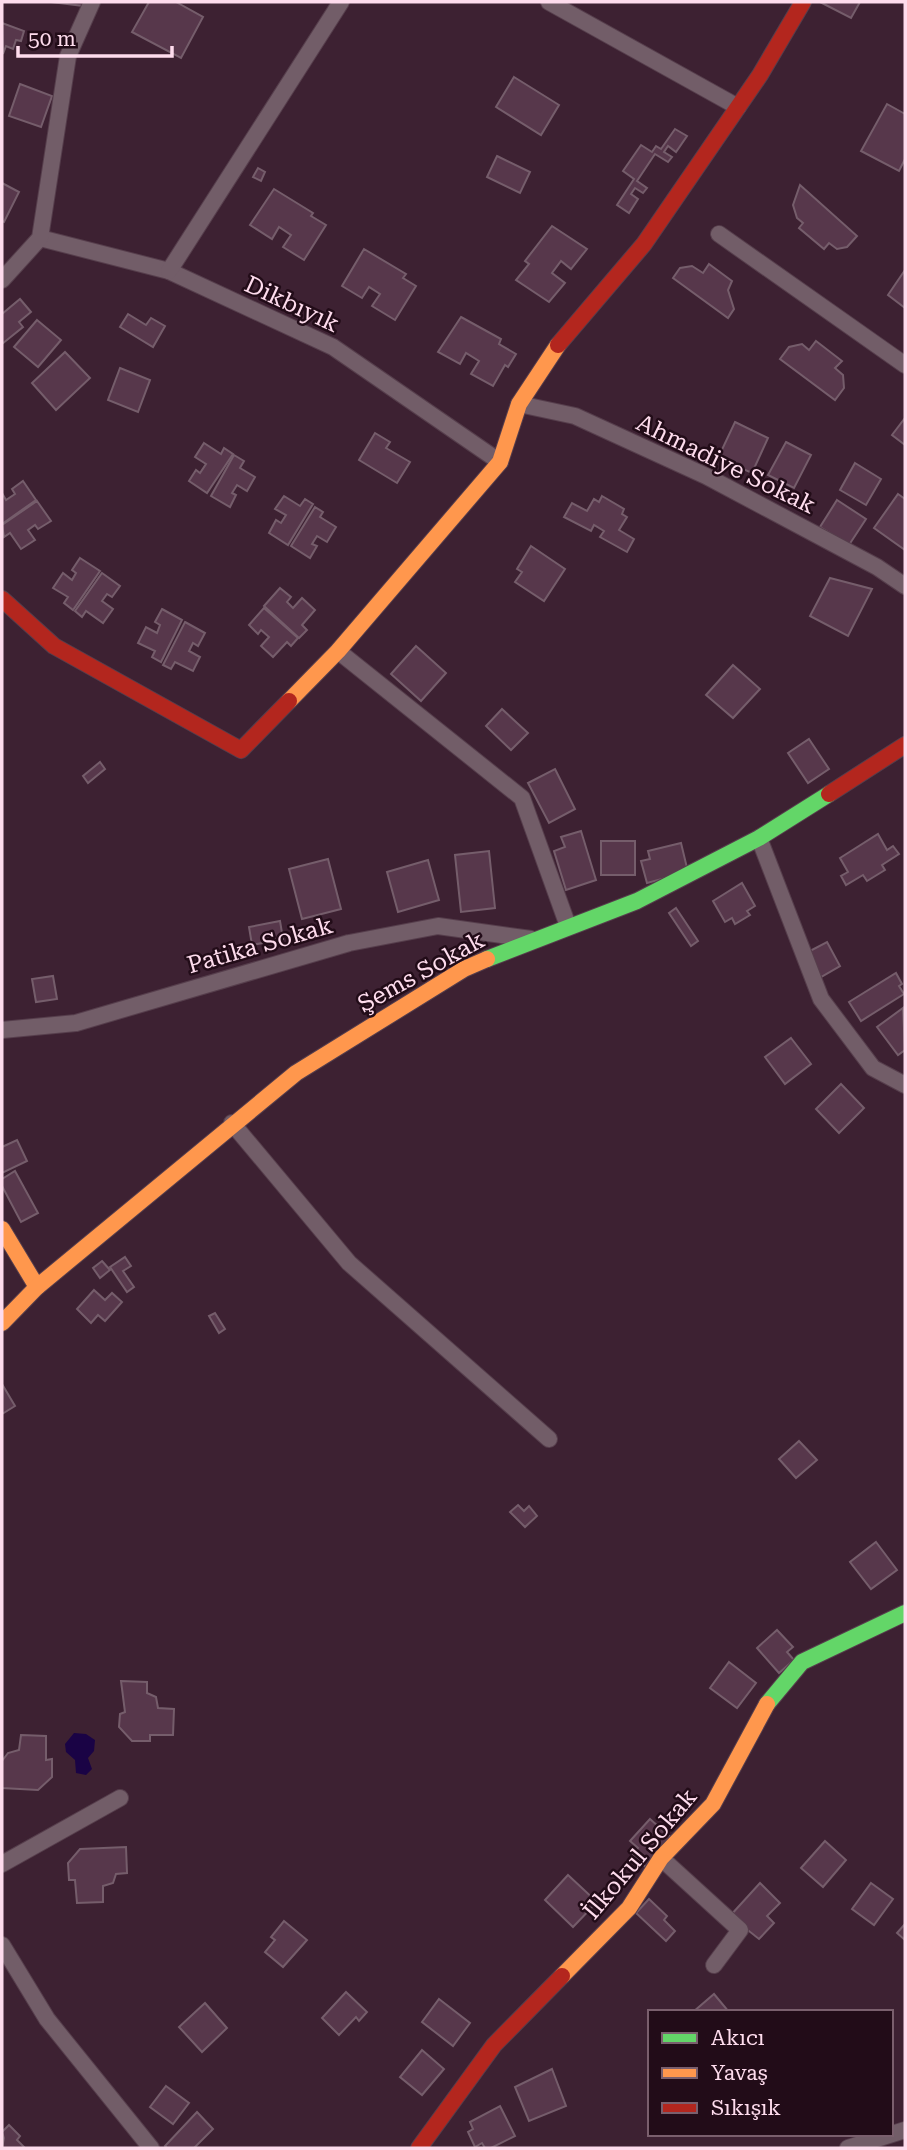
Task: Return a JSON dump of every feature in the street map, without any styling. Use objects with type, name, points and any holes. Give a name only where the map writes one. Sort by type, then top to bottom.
[{"type":"street","points":[[2,280],[40,238],[68,56],[92,2]]},
{"type":"street","points":[[169,271],[341,2]]},
{"type":"street","points":[[549,2],[738,107]]},
{"type":"street","points":[[2,599],[54,646],[240,750],[338,651],[500,462],[519,404],[564,335],[644,244],[738,107],[803,2]]},
{"type":"street","points":[[719,234],[905,365]]},
{"type":"street","name":"Dikbıyık","points":[[40,238],[169,271],[332,347],[500,462]]},
{"type":"street","name":"Ahmadiye Sokak","points":[[519,404],[575,416],[706,476],[877,567],[905,586]]},
{"type":"street","points":[[338,651],[522,797],[568,926]]},
{"type":"street","name":"Şems Sokak","points":[[2,1323],[37,1287],[232,1123],[296,1073],[363,1030],[464,969],[568,926],[638,901],[759,838],[905,745]]},
{"type":"street","points":[[759,838],[821,999],[873,1068],[905,1085]]},
{"type":"street","name":"Patika Sokak","points":[[2,1030],[76,1023],[349,943],[438,926],[534,940]]},
{"type":"street","points":[[232,1123],[349,1263],[549,1439]]},
{"type":"street","points":[[2,1229],[37,1287]]},
{"type":"street","name":"İlkokul Sokak","points":[[419,2148],[494,2045],[629,1908],[661,1858],[713,1804],[759,1714],[802,1662],[905,1613]]},
{"type":"street","points":[[2,1864],[120,1798]]},
{"type":"street","points":[[661,1858],[740,1930],[714,1965]]},
{"type":"street","points":[[2,1945],[47,2019],[151,2148]]},
{"type":"street","points":[[848,2148],[886,2136]]},
{"type":"shaded area","points":[[74,1733],[86,1734],[95,1740],[94,1751],[88,1758],[92,1769],[86,1775],[76,1773],[75,1760],[66,1752],[65,1744]]},
{"type":"building","points":[[51,2],[84,2],[84,6]]},
{"type":"building","points":[[149,2],[176,2],[203,17],[181,58],[132,32]]},
{"type":"building","points":[[820,2],[860,2],[851,18]]},
{"type":"building","points":[[2,23],[24,31],[21,41],[16,40],[13,49],[6,46],[3,54]]},
{"type":"building","points":[[514,77],[559,105],[541,135],[496,107]]},
{"type":"building","points":[[20,84],[52,96],[41,127],[9,116]]},
{"type":"building","points":[[887,104],[905,114],[905,159],[899,171],[861,151]]},
{"type":"building","points":[[675,129],[687,136],[676,152],[668,146],[664,152],[672,157],[668,162],[655,154],[637,181],[647,188],[643,193],[635,188],[631,194],[638,199],[629,213],[617,205],[634,179],[623,171],[641,145],[652,152],[656,146],[661,149]]},
{"type":"building","points":[[497,156],[530,172],[520,193],[487,177]]},
{"type":"building","points":[[258,168],[265,172],[261,181],[253,177]]},
{"type":"building","points":[[2,183],[19,192],[4,222],[2,221]]},
{"type":"building","points":[[800,185],[857,236],[847,247],[837,249],[829,243],[824,249],[799,228],[803,223],[797,218],[793,205]]},
{"type":"building","points":[[274,189],[313,213],[311,216],[326,225],[304,260],[283,247],[291,235],[279,227],[272,239],[250,225]]},
{"type":"building","points":[[552,226],[587,249],[571,269],[561,261],[552,273],[565,283],[549,302],[516,280],[529,264],[525,261]]},
{"type":"building","points":[[364,249],[406,274],[403,278],[416,286],[395,320],[372,306],[380,294],[369,287],[362,298],[342,286]]},
{"type":"building","points":[[709,264],[732,281],[728,290],[734,309],[728,318],[673,278],[680,268],[692,266],[703,273]]},
{"type":"building","points":[[905,270],[905,308],[888,295]]},
{"type":"building","points":[[20,299],[31,312],[19,322],[23,327],[2,344],[2,314]]},
{"type":"building","points":[[128,314],[146,325],[151,318],[165,326],[153,347],[120,327]]},
{"type":"building","points":[[461,317],[501,339],[499,344],[516,354],[508,367],[505,365],[493,386],[471,374],[479,361],[466,353],[460,364],[438,352]]},
{"type":"building","points":[[37,320],[61,340],[38,367],[14,347]]},
{"type":"building","points":[[816,341],[842,361],[835,368],[843,375],[844,388],[835,400],[780,359],[789,347],[802,344],[809,350]]},
{"type":"building","points":[[65,352],[90,378],[56,410],[32,383]]},
{"type":"building","points":[[120,368],[150,380],[138,412],[108,400]]},
{"type":"building","points":[[905,418],[905,445],[892,435]]},
{"type":"building","points":[[735,422],[768,438],[752,473],[718,458]]},
{"type":"building","points":[[375,433],[390,442],[386,448],[410,462],[397,483],[359,460]]},
{"type":"building","points":[[786,442],[811,455],[794,488],[768,475]]},
{"type":"building","points":[[204,443],[221,454],[224,448],[233,454],[207,493],[189,481],[196,470],[200,473],[206,464],[195,457]]},
{"type":"building","points":[[234,455],[244,461],[240,468],[255,477],[247,491],[237,485],[232,493],[236,495],[230,507],[211,496]]},
{"type":"building","points":[[855,463],[881,479],[866,505],[840,490]]},
{"type":"building","points":[[23,481],[36,500],[2,524],[2,493],[6,500],[15,494],[12,489]]},
{"type":"building","points":[[898,494],[905,499],[905,550],[874,528]]},
{"type":"building","points":[[284,496],[300,506],[305,499],[313,504],[288,545],[269,533],[276,520],[281,523],[286,515],[275,509]]},
{"type":"building","points":[[602,496],[624,509],[622,514],[627,517],[619,530],[634,539],[627,552],[600,537],[604,531],[594,525],[591,531],[564,517],[572,503],[587,511],[594,499],[599,502]]},
{"type":"building","points":[[837,500],[866,519],[849,545],[820,527]]},
{"type":"building","points":[[37,501],[51,521],[38,529],[35,525],[28,530],[35,540],[21,549],[10,533],[4,537],[2,525]]},
{"type":"building","points":[[315,507],[323,512],[320,517],[336,527],[327,542],[317,536],[312,544],[317,546],[310,558],[291,546]]},
{"type":"building","points":[[531,546],[565,569],[544,601],[515,582],[522,572],[517,569]]},
{"type":"building","points":[[80,558],[100,571],[73,610],[64,603],[68,597],[53,588],[63,573],[72,580],[76,573],[72,570]]},
{"type":"building","points":[[102,573],[120,586],[112,597],[107,594],[102,601],[113,609],[103,623],[86,611],[82,617],[75,611]]},
{"type":"building","points":[[830,578],[872,589],[848,636],[810,616]]},
{"type":"building","points":[[280,588],[291,597],[287,602],[293,608],[302,598],[315,610],[302,625],[307,630],[299,638],[264,606]]},
{"type":"building","points":[[264,608],[298,638],[291,646],[287,642],[273,657],[261,646],[269,637],[261,630],[258,634],[249,625]]},
{"type":"building","points":[[162,609],[182,620],[161,662],[152,657],[155,651],[138,643],[146,627],[157,633],[160,625],[155,622]]},
{"type":"building","points":[[185,622],[205,633],[198,646],[193,643],[189,651],[200,657],[193,671],[175,662],[171,669],[163,665]]},
{"type":"building","points":[[416,646],[446,673],[421,701],[391,674]]},
{"type":"building","points":[[733,665],[760,689],[733,718],[706,695]]},
{"type":"building","points":[[502,709],[528,733],[511,750],[486,726]]},
{"type":"building","points":[[809,739],[829,769],[808,783],[788,753]]},
{"type":"building","points":[[100,762],[105,769],[88,783],[83,776]]},
{"type":"building","points":[[555,769],[575,809],[549,823],[528,783]]},
{"type":"building","points":[[581,831],[596,880],[566,890],[554,851],[565,847],[561,837]]},
{"type":"building","points":[[878,834],[887,850],[893,846],[899,854],[882,865],[885,870],[867,881],[863,875],[846,885],[841,876],[848,872],[840,858]]},
{"type":"building","points":[[601,841],[635,841],[635,875],[601,875]]},
{"type":"building","points":[[681,843],[688,872],[647,883],[641,861],[650,859],[648,851]]},
{"type":"building","points":[[489,851],[495,908],[461,912],[455,855]]},
{"type":"building","points":[[328,859],[341,909],[302,919],[289,869]]},
{"type":"building","points":[[428,860],[439,900],[398,912],[387,872]]},
{"type":"building","points":[[742,883],[755,906],[747,911],[750,915],[735,924],[732,918],[725,922],[713,901]]},
{"type":"building","points":[[676,908],[698,941],[691,946],[669,913]]},
{"type":"building","points":[[280,921],[283,939],[252,945],[249,927]]},
{"type":"building","points":[[827,942],[840,966],[821,977],[808,952]]},
{"type":"building","points":[[896,973],[904,994],[861,1021],[849,1002]]},
{"type":"building","points":[[53,976],[57,999],[36,1002],[32,979]]},
{"type":"building","points":[[903,1008],[905,1050],[898,1055],[877,1027]]},
{"type":"building","points":[[791,1038],[811,1064],[785,1084],[765,1057]]},
{"type":"building","points":[[841,1084],[864,1108],[839,1133],[816,1109]]},
{"type":"building","points":[[17,1140],[27,1161],[2,1173],[2,1147]]},
{"type":"building","points":[[15,1171],[38,1213],[21,1222],[2,1186],[2,1179]]},
{"type":"building","points":[[125,1257],[131,1266],[123,1271],[134,1287],[127,1292],[110,1267]]},
{"type":"building","points":[[102,1261],[110,1270],[100,1278],[93,1268]]},
{"type":"building","points":[[94,1290],[105,1300],[112,1293],[122,1302],[105,1321],[98,1315],[91,1323],[77,1309]]},
{"type":"building","points":[[215,1313],[225,1329],[219,1333],[209,1316]]},
{"type":"building","points":[[2,1384],[15,1406],[2,1414]]},
{"type":"building","points":[[799,1441],[817,1460],[796,1478],[779,1459]]},
{"type":"building","points":[[518,1505],[524,1511],[529,1506],[537,1516],[525,1527],[510,1512]]},
{"type":"building","points":[[876,1542],[897,1570],[871,1589],[850,1562]]},
{"type":"building","points":[[777,1630],[793,1647],[787,1652],[794,1660],[779,1673],[757,1648]]},
{"type":"building","points":[[729,1662],[756,1683],[737,1708],[710,1688]]},
{"type":"building","points":[[121,1681],[147,1682],[147,1693],[156,1697],[158,1708],[174,1709],[173,1735],[150,1735],[150,1741],[132,1741],[119,1727],[120,1714],[125,1712]]},
{"type":"building","points":[[21,1735],[46,1736],[46,1760],[52,1759],[52,1777],[38,1790],[2,1788],[2,1761],[8,1753],[19,1750]]},
{"type":"building","points":[[650,1819],[675,1841],[649,1870],[633,1855],[638,1848],[630,1841]]},
{"type":"building","points":[[825,1841],[846,1860],[823,1887],[801,1868]]},
{"type":"building","points":[[126,1847],[127,1873],[116,1874],[113,1883],[103,1886],[103,1902],[77,1903],[75,1880],[69,1880],[68,1863],[80,1849]]},
{"type":"building","points":[[568,1875],[597,1902],[573,1927],[545,1900]]},
{"type":"building","points":[[760,1883],[780,1903],[767,1916],[774,1923],[759,1939],[730,1916]]},
{"type":"building","points":[[871,1883],[893,1899],[874,1925],[852,1909]]},
{"type":"building","points":[[649,1899],[667,1916],[664,1920],[675,1931],[666,1941],[636,1913]]},
{"type":"building","points":[[284,1921],[307,1940],[283,1967],[265,1952],[275,1940],[271,1937]]},
{"type":"building","points":[[905,1924],[905,1940],[897,1933]]},
{"type":"building","points":[[346,1992],[367,2012],[359,2021],[356,2017],[339,2035],[322,2018]]},
{"type":"building","points":[[714,1994],[727,2010],[695,2010]]},
{"type":"building","points":[[439,1999],[470,2023],[453,2046],[422,2022]]},
{"type":"building","points":[[205,2003],[227,2028],[202,2052],[179,2027]]},
{"type":"building","points":[[422,2050],[444,2069],[422,2095],[400,2077]]},
{"type":"building","points":[[552,2069],[566,2106],[529,2121],[515,2087]]},
{"type":"building","points":[[166,2086],[189,2103],[173,2124],[150,2107]]},
{"type":"building","points":[[500,2106],[515,2136],[491,2148],[485,2148],[482,2143],[475,2147],[468,2132],[473,2129],[470,2122]]},
{"type":"building","points":[[197,2112],[213,2129],[194,2148],[167,2148],[165,2146]]},
{"type":"building","points":[[9,2125],[20,2136],[17,2140],[25,2148],[2,2148],[2,2132]]},
{"type":"traffic: fast","points":[[487,959],[637,901],[759,838],[829,794]]},
{"type":"traffic: fast","points":[[767,1704],[802,1662],[905,1613]]},
{"type":"traffic: slow","points":[[289,701],[338,651],[500,462],[519,404],[558,345]]},
{"type":"traffic: slow","points":[[2,1323],[37,1287],[296,1073],[464,969],[487,959]]},
{"type":"traffic: slow","points":[[2,1229],[37,1287]]},
{"type":"traffic: slow","points":[[562,1976],[629,1908],[661,1858],[713,1804],[767,1704]]},
{"type":"traffic: jam","points":[[558,345],[644,244],[760,75],[803,2]]},
{"type":"traffic: jam","points":[[2,599],[54,646],[241,750],[289,701]]},
{"type":"traffic: jam","points":[[829,794],[905,745]]},
{"type":"traffic: jam","points":[[419,2148],[494,2045],[562,1976]]}]
